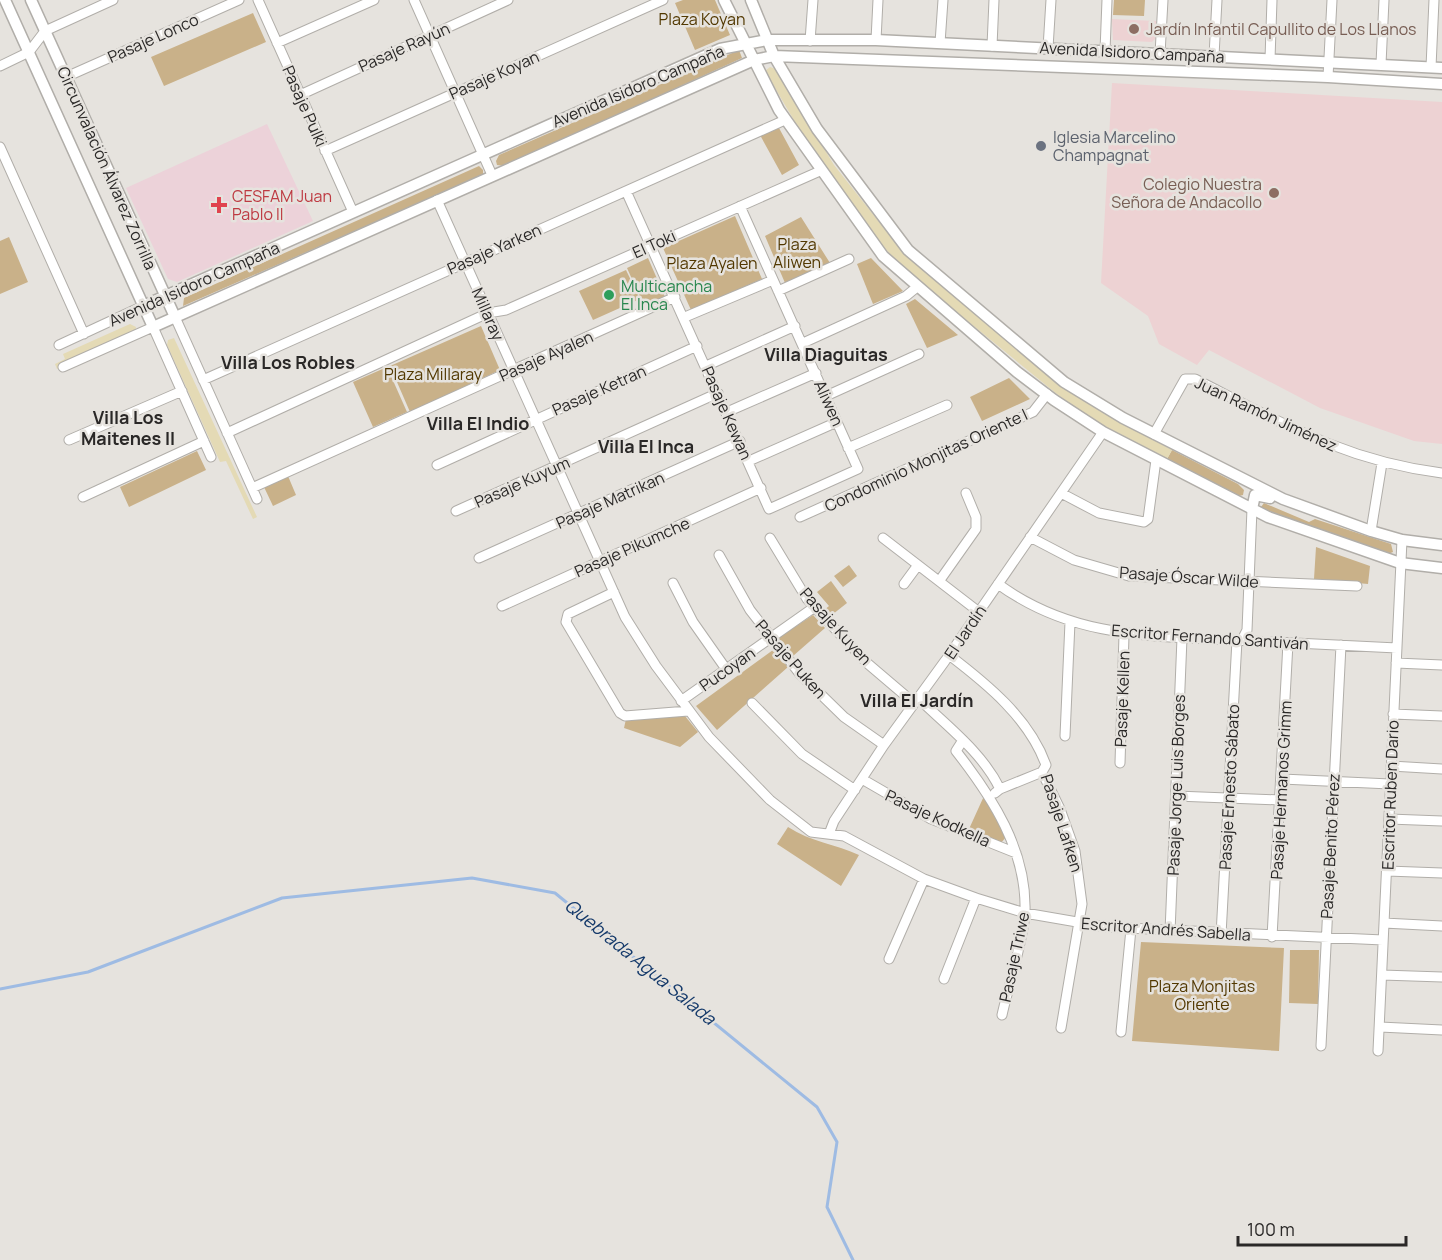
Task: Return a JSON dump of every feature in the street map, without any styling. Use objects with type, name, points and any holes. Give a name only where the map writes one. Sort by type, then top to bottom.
[{"type":"street","name":"Circunvalación Álvarez Zorrilla","points":[[5,0],[211,457]]},
{"type":"street","name":"Circunvalación Álvarez Zorrilla","points":[[31,0],[257,500]]},
{"type":"street","points":[[0,66],[29,52],[45,31],[113,0]]},
{"type":"street","name":"Pasaje Lonco","points":[[66,77],[239,0]]},
{"type":"street","name":"Pasaje Pulki","points":[[258,0],[353,212]]},
{"type":"street","points":[[277,44],[374,0]]},
{"type":"street","points":[[414,0],[457,92],[492,175]]},
{"type":"street","name":"Pasaje Rayún","points":[[300,95],[508,0]]},
{"type":"street","name":"Pasaje Koyan","points":[[325,151],[663,0]]},
{"type":"street","points":[[724,0],[785,120],[883,256],[917,287],[1047,394],[1103,432],[1252,509],[1300,530],[1400,563],[1442,568]]},
{"type":"street","points":[[810,41],[813,0]]},
{"type":"street","points":[[876,40],[878,0]]},
{"type":"street","points":[[940,43],[943,0]]},
{"type":"street","points":[[992,46],[994,0]]},
{"type":"street","points":[[1048,48],[1051,0]]},
{"type":"street","points":[[1105,51],[1107,0]]},
{"type":"street","points":[[1160,54],[1163,0]]},
{"type":"street","points":[[1214,56],[1217,0]]},
{"type":"street","points":[[1269,59],[1272,0]]},
{"type":"street","points":[[1328,77],[1332,0]]},
{"type":"street","points":[[1381,64],[1384,0]]},
{"type":"street","points":[[1434,0],[1436,68]]},
{"type":"street","points":[[754,2],[774,56],[837,159],[908,250],[1064,382],[1123,418],[1283,499],[1402,540],[1442,545]]},
{"type":"street","name":"Avenida Isidoro Campaña","points":[[59,345],[720,49],[745,43],[767,40],[876,40],[1436,68]]},
{"type":"street","name":"Avenida Isidoro Campaña","points":[[63,367],[753,60],[774,56],[1328,77],[1442,84]]},
{"type":"street","name":"Pasaje Yarken","points":[[203,380],[785,120]]},
{"type":"street","points":[[0,147],[84,334]]},
{"type":"street","name":"El Toki","points":[[226,433],[488,313],[499,314],[820,171]]},
{"type":"street","points":[[626,191],[652,245]]},
{"type":"street","name":"Millaray","points":[[437,200],[614,592]]},
{"type":"street","name":"Aliwen","points":[[740,206],[858,470],[769,509]]},
{"type":"street","name":"Pasaje Kewan","points":[[652,245],[769,509]]},
{"type":"street","points":[[778,291],[849,259]]},
{"type":"street","points":[[684,317],[773,280]]},
{"type":"street","points":[[802,343],[906,296],[917,287]]},
{"type":"street","name":"Pasaje Ayalen","points":[[252,488],[675,297]]},
{"type":"street","points":[[706,366],[795,326]]},
{"type":"street","name":"Pasaje Ketran","points":[[437,465],[535,418],[697,346]]},
{"type":"street","points":[[826,396],[919,354]]},
{"type":"street","points":[[727,412],[816,373]]},
{"type":"street","name":"Juan Ramón Jiménez","points":[[1154,434],[1185,379],[1195,379],[1312,439],[1382,463],[1442,473]]},
{"type":"street","points":[[69,440],[182,391]]},
{"type":"street","name":"Pasaje Kuyum","points":[[456,511],[718,393]]},
{"type":"street","name":"Condominio Monjitas Oriente I","points":[[800,517],[1033,412],[1047,394]]},
{"type":"street","points":[[848,448],[947,405]]},
{"type":"street","points":[[749,461],[837,422]]},
{"type":"street","name":"El Jardín","points":[[829,834],[834,821],[884,745],[1103,432]]},
{"type":"street","points":[[83,497],[204,441]]},
{"type":"street","name":"Pasaje Matrikan","points":[[479,558],[740,441]]},
{"type":"street","points":[[1061,493],[1099,513],[1144,522],[1148,519],[1156,460]]},
{"type":"street","points":[[1371,531],[1382,463]]},
{"type":"street","name":"Pasaje Pikumche","points":[[502,606],[761,488]]},
{"type":"street","points":[[940,580],[976,529],[976,517],[966,493]]},
{"type":"street","points":[[1252,509],[1255,495],[1283,499]]},
{"type":"street","name":"Pasaje Ernesto Sábato","points":[[1221,934],[1228,797],[1240,640],[1247,630],[1252,509]]},
{"type":"street","name":"Pasaje Óscar Wilde","points":[[1030,537],[1074,560],[1129,576],[1357,586]]},
{"type":"street","name":"Pasaje Kuyen","points":[[770,538],[807,599],[867,663],[963,740],[992,774],[1000,789]]},
{"type":"street","points":[[883,538],[979,612]]},
{"type":"street","name":"Escritor Ruben Dario","points":[[1378,1051],[1402,540]]},
{"type":"street","name":"Pasaje Puken","points":[[719,555],[764,631],[773,637],[800,674],[836,710],[884,745]]},
{"type":"street","points":[[904,584],[918,565]]},
{"type":"street","points":[[673,583],[693,621],[726,669]]},
{"type":"street","name":"Escritor Fernando Santiván","points":[[998,584],[1044,612],[1070,622],[1124,635],[1396,648]]},
{"type":"street","points":[[614,592],[568,614],[566,622],[620,713],[625,716],[688,711]]},
{"type":"street","name":"Escritor Andrés Sabella","points":[[614,592],[625,617],[688,711],[722,752],[770,800],[812,832],[844,836],[924,879],[1025,913],[1080,923],[1170,932],[1383,940]]},
{"type":"street","name":"Pucoyan","points":[[681,701],[816,606]]},
{"type":"street","points":[[1065,736],[1070,622]]},
{"type":"street","name":"Pasaje Kellen","points":[[1120,763],[1124,635]]},
{"type":"street","name":"Pasaje Jorge Luis Borges","points":[[1170,932],[1182,638]]},
{"type":"street","name":"Pasaje Hermanos Grimm","points":[[1272,937],[1288,642]]},
{"type":"street","name":"Pasaje Benito Pérez","points":[[1321,1046],[1341,645]]},
{"type":"street","name":"Pasaje Lafken","points":[[949,655],[975,675],[1023,723],[1042,754],[1046,765],[1042,772],[1060,809],[1075,851],[1082,904],[1061,1028]]},
{"type":"street","points":[[1396,663],[1442,665]]},
{"type":"street","points":[[752,703],[802,754],[855,790]]},
{"type":"street","points":[[1393,714],[1442,716]]},
{"type":"street","name":"Pasaje Triwe","points":[[963,740],[956,751],[991,798],[1016,853],[1024,889],[1025,913],[1002,1014]]},
{"type":"street","points":[[1391,766],[1442,769]]},
{"type":"street","points":[[991,798],[1000,789],[1042,772]]},
{"type":"street","name":"Pasaje Kodkella","points":[[862,779],[931,819],[1016,853]]},
{"type":"street","points":[[1282,779],[1390,784]]},
{"type":"street","points":[[1176,796],[1281,800]]},
{"type":"street","points":[[1389,819],[1442,821]]},
{"type":"street","points":[[1387,871],[1442,873]]},
{"type":"street","points":[[889,959],[924,879]]},
{"type":"street","points":[[944,979],[976,898]]},
{"type":"street","points":[[1384,923],[1442,926]]},
{"type":"street","points":[[1120,1032],[1131,929]]},
{"type":"street","points":[[1382,975],[1442,977]]},
{"type":"street","points":[[1380,1027],[1442,1030]]},
{"type":"shaded area","name":"Jardín Infantil Capullito de Los Llanos","points":[[1112,19],[1156,21],[1156,38],[1152,42],[1113,40]]},
{"type":"shaded area","name":"Colegio Nuestra Señora de Andacollo","points":[[1112,83],[1442,102],[1442,444],[1414,441],[1320,408],[1209,350],[1197,365],[1159,344],[1148,316],[1101,283]]},
{"type":"shaded area","name":"CESFAM Juan Pablo II","points":[[267,124],[313,221],[177,282],[168,279],[126,188]]},
{"type":"green space","name":"Plaza Koyan","points":[[683,0],[715,0],[730,35],[695,50],[675,3]]},
{"type":"green space","points":[[1114,0],[1145,0],[1144,16],[1113,15]]},
{"type":"green space","points":[[253,13],[266,42],[164,86],[151,57]]},
{"type":"green space","points":[[739,50],[742,58],[506,166],[497,165],[499,155]]},
{"type":"green space","points":[[779,128],[799,165],[782,175],[760,135]]},
{"type":"green space","points":[[479,166],[483,170],[483,175],[183,306],[184,298]]},
{"type":"green space","name":"Plaza Ayalen","points":[[735,216],[762,279],[691,310],[663,248]]},
{"type":"green space","name":"Plaza Aliwen","points":[[801,217],[830,263],[785,283],[765,236]]},
{"type":"green space","points":[[9,237],[28,282],[0,294],[0,241]]},
{"type":"green space","points":[[648,258],[665,297],[644,306],[627,268]]},
{"type":"green space","points":[[871,258],[903,291],[873,304],[857,264]]},
{"type":"green space","name":"Multicancha El Inca","points":[[626,270],[640,299],[593,320],[579,291]]},
{"type":"green space","points":[[915,299],[958,335],[927,348],[906,304]]},
{"type":"green space","name":"Plaza Millaray","points":[[481,326],[500,370],[410,412],[390,366]]},
{"type":"green space","points":[[387,367],[407,412],[373,427],[353,382]]},
{"type":"green space","points":[[1009,378],[1030,399],[982,421],[970,397]]},
{"type":"green space","points":[[1172,450],[1238,484],[1244,490],[1243,495],[1239,496],[1167,459]]},
{"type":"green space","points":[[197,451],[206,470],[129,507],[120,487]]},
{"type":"green space","points":[[288,476],[296,495],[273,506],[264,487]]},
{"type":"green space","points":[[1264,503],[1309,522],[1315,519],[1391,544],[1393,552],[1388,554],[1278,516],[1261,507]]},
{"type":"green space","points":[[1316,547],[1370,566],[1368,584],[1314,579]]},
{"type":"green space","points":[[849,565],[857,576],[843,587],[834,576]]},
{"type":"green space","points":[[831,581],[847,603],[828,618],[823,611],[829,606],[817,592]]},
{"type":"green space","points":[[813,615],[825,628],[793,656],[778,638]]},
{"type":"green space","points":[[773,650],[788,667],[717,730],[696,706]]},
{"type":"green space","points":[[685,716],[698,732],[680,747],[624,728],[626,719]]},
{"type":"green space","points":[[984,796],[1006,837],[1001,843],[969,829]]},
{"type":"green space","points":[[788,827],[805,836],[859,855],[841,886],[777,844]]},
{"type":"green space","name":"Plaza Monjitas Oriente","points":[[1141,942],[1284,948],[1279,1051],[1132,1041]]},
{"type":"green space","points":[[1290,950],[1319,950],[1318,1004],[1289,1003]]},
{"type":"sand","points":[[770,67],[776,69],[834,165],[906,256],[1060,384],[1113,418],[1172,450],[1167,459],[1093,420],[1058,395],[905,270],[879,242],[822,168],[765,71]]},
{"type":"sand","points":[[130,324],[136,327],[135,333],[57,369],[55,364],[65,359],[63,354]]},
{"type":"sand","points":[[174,338],[257,517],[253,519],[226,461],[220,462],[167,345],[168,340]]},
{"type":"waterway","name":"Quebrada Agua Salada","points":[[0,989],[88,972],[282,898],[472,878],[555,893],[817,1107],[837,1142],[827,1207],[853,1260]]},
{"type":"place","name":"Jardín Infantil Capullito de Los Llanos","points":[[1134,29]]},
{"type":"place","name":"Iglesia Marcelino Champagnat","points":[[1041,146]]},
{"type":"place","name":"Colegio Nuestra Señora de Andacollo","points":[[1274,193]]},
{"type":"place","name":"CESFAM Juan Pablo II","points":[[219,205]]},
{"type":"place","name":"Multicancha El Inca","points":[[609,295]]},
{"type":"district","name":"Villa Diaguitas","points":[[826,355]]},
{"type":"district","name":"Villa Los Robles","points":[[288,363]]},
{"type":"district","name":"Villa El Indio","points":[[478,424]]},
{"type":"district","name":"Villa Los Maitenes II","points":[[128,428]]},
{"type":"district","name":"Villa El Inca","points":[[646,447]]},
{"type":"district","name":"Villa El Jardín","points":[[917,701]]}]
